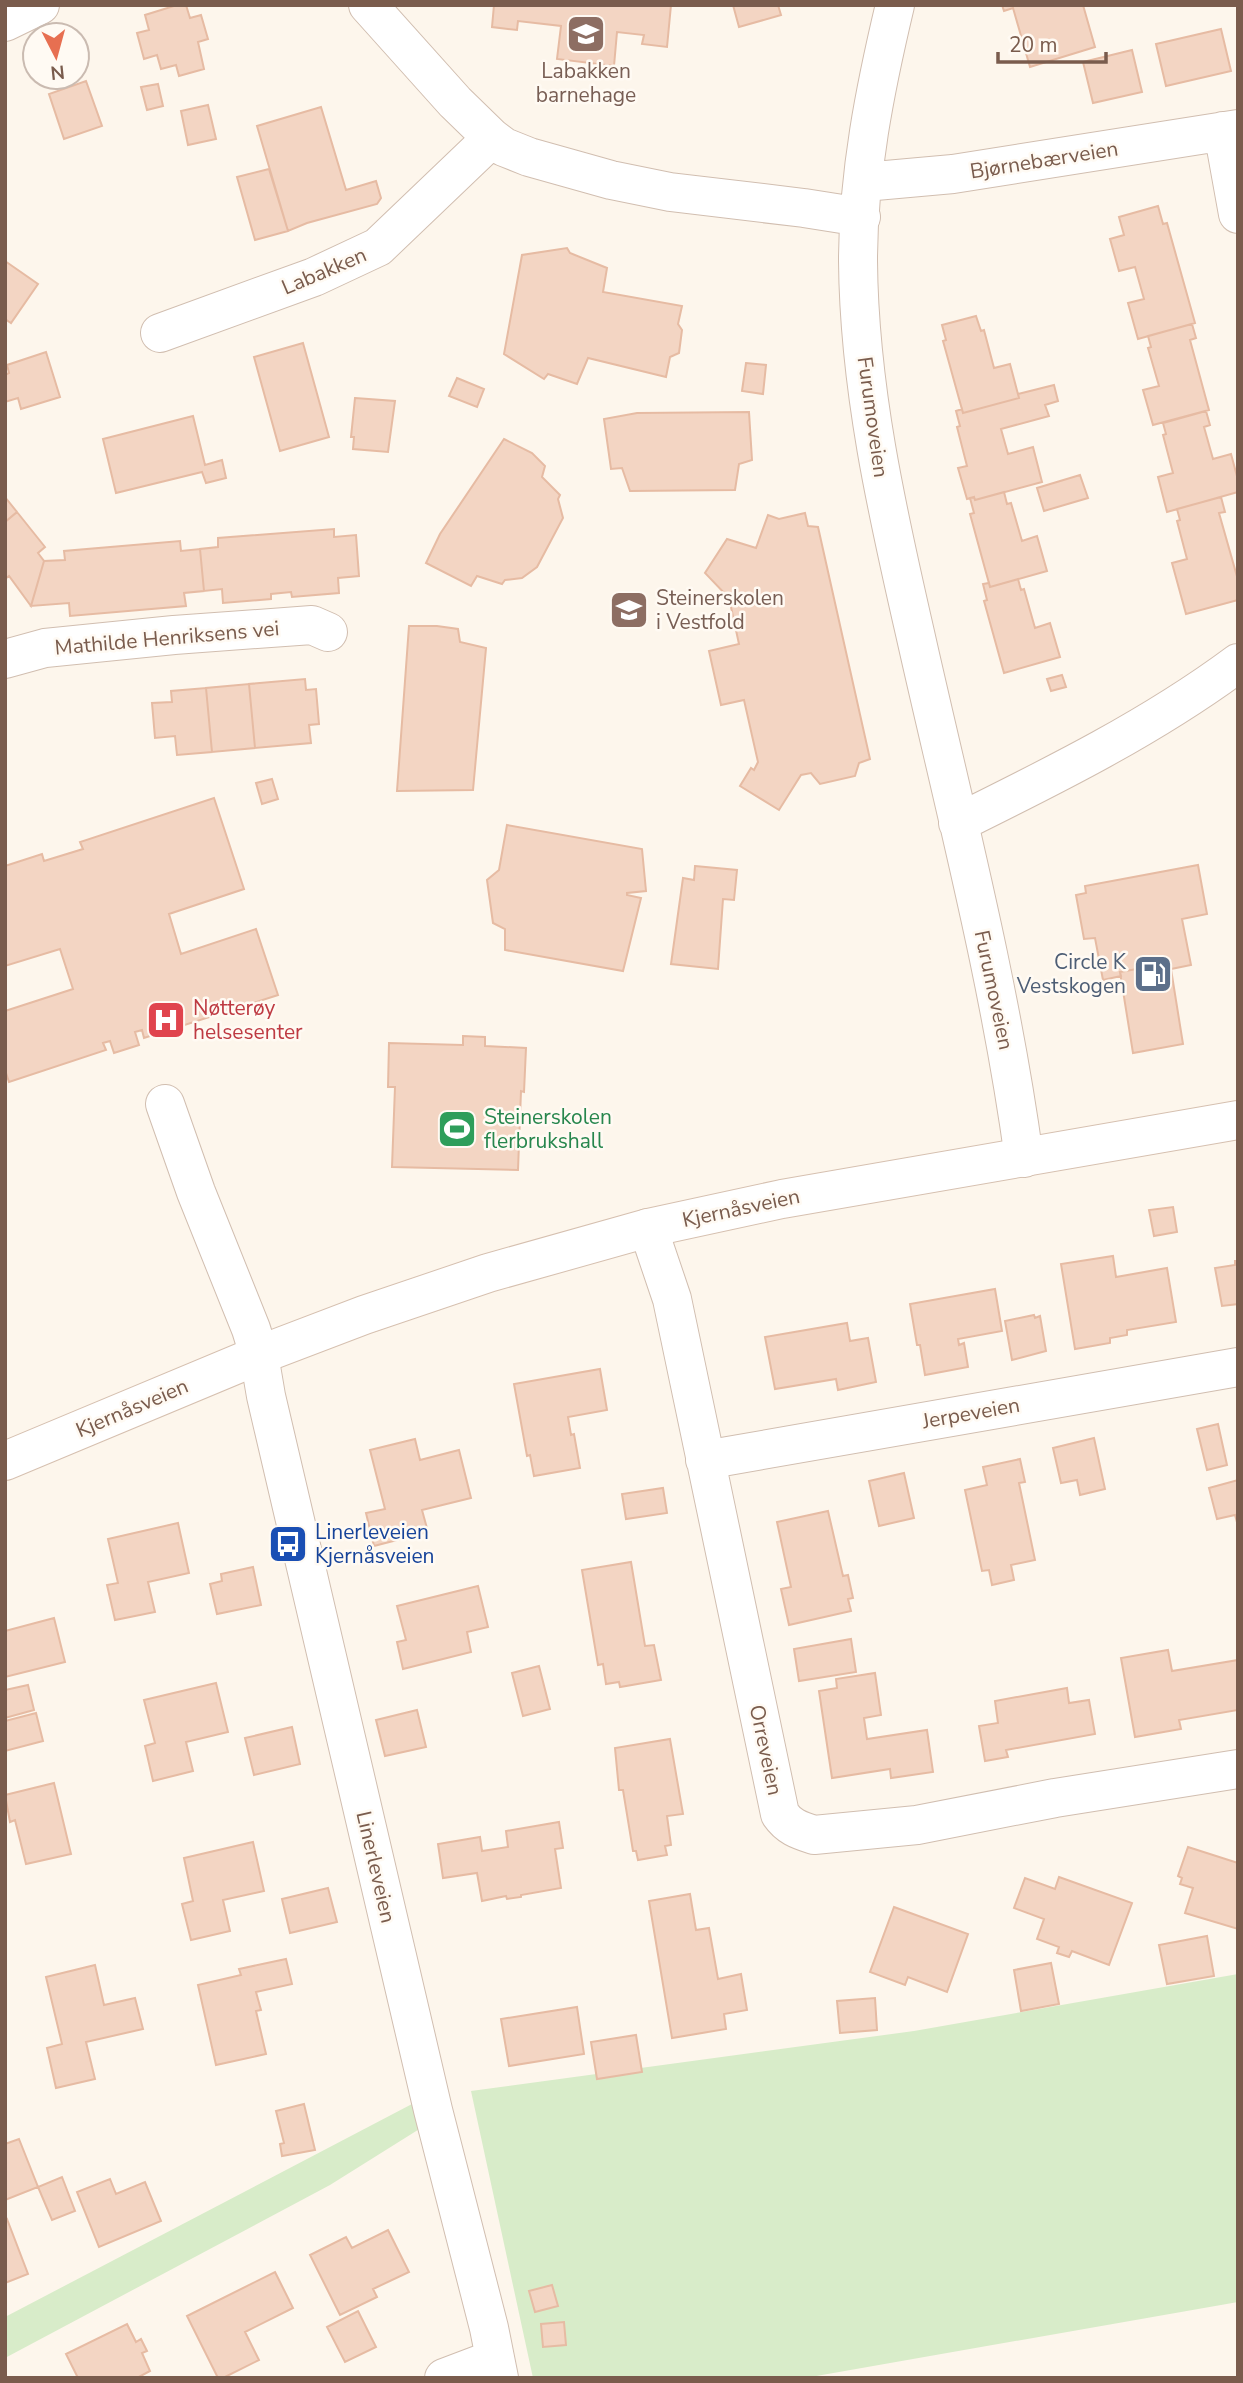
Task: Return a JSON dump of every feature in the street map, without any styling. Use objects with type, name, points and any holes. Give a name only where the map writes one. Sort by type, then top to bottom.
[{"type":"street","points":[[5,22],[40,5]]},
{"type":"street","points":[[368,5],[455,102],[492,138],[504,147],[529,157],[611,180],[670,192],[804,208],[862,200]]},
{"type":"street","name":"Furumoveien","points":[[895,5],[875,90],[862,200],[858,257],[859,301],[867,393],[891,527],[1004,1030],[1024,1157]]},
{"type":"street","name":"Bjørnebærveien","points":[[862,200],[953,174],[1231,130],[1238,214]]},
{"type":"street","name":"Labakken","points":[[160,333],[314,277],[377,247],[492,138]]},
{"type":"street","name":"Mathilde Henriksens vei","points":[[5,659],[45,648],[174,635],[312,625],[328,632]]},
{"type":"street","points":[[958,823],[1096,751],[1208,685],[1238,663]]},
{"type":"street","points":[[165,1104],[259,1354]]},
{"type":"street","name":"Kjernåsveien","points":[[5,1461],[259,1354],[364,1315],[476,1277],[649,1227],[782,1199],[1238,1120]]},
{"type":"street","name":"Orreveien","points":[[649,1227],[672,1299],[780,1814],[792,1827],[814,1835],[917,1825],[1055,1798],[1238,1769]]},
{"type":"street","name":"Linerleveien","points":[[259,1354],[266,1396],[433,2110],[491,2335],[497,2370]]},
{"type":"street","name":"Jerpeveien","points":[[705,1460],[1238,1367]]},
{"type":"street","points":[[444,2378],[481,2364],[497,2370]]},
{"type":"green space","points":[[1238,1974],[1238,2302],[805,2378],[533,2378],[471,2091],[914,2031]]},
{"type":"green space","points":[[412,2104],[421,2128],[330,2185],[5,2358],[5,2317]]},
{"type":"building","points":[[177,5],[186,5],[190,18],[201,15],[208,39],[198,42],[204,69],[179,76],[176,65],[161,69],[157,55],[144,59],[137,33],[149,30],[145,15]]},
{"type":"building","points":[[494,5],[671,5],[667,47],[642,44],[644,35],[617,32],[614,66],[557,59],[561,26],[518,21],[517,30],[492,27]]},
{"type":"building","points":[[733,5],[778,5],[781,15],[739,27]]},
{"type":"building","points":[[1002,5],[1083,5],[1095,47],[1030,67],[1013,8],[1004,11]]},
{"type":"building","points":[[1221,29],[1231,71],[1166,86],[1156,44]]},
{"type":"building","points":[[1132,50],[1142,92],[1093,103],[1083,62]]},
{"type":"building","points":[[158,84],[163,106],[147,110],[141,87]]},
{"type":"building","points":[[58,91],[90,91],[102,126],[64,139],[49,94]]},
{"type":"building","points":[[208,105],[216,139],[188,145],[181,111]]},
{"type":"building","points":[[321,107],[346,190],[376,181],[381,198],[377,204],[307,223],[288,231],[257,126]]},
{"type":"building","points":[[269,169],[288,231],[255,240],[237,177]]},
{"type":"building","points":[[1158,206],[1163,224],[1167,223],[1195,323],[1138,339],[1128,303],[1144,299],[1135,267],[1119,271],[1110,239],[1124,235],[1119,217]]},
{"type":"building","points":[[567,248],[570,253],[607,268],[603,292],[682,306],[678,324],[682,330],[679,353],[670,357],[666,377],[588,358],[577,384],[548,374],[544,379],[504,354],[522,255]]},
{"type":"building","points":[[5,261],[38,284],[11,323],[5,319]]},
{"type":"building","points":[[976,316],[981,331],[984,330],[994,368],[1010,364],[1019,398],[963,413],[943,341],[946,340],[942,325]]},
{"type":"building","points":[[1192,324],[1196,338],[1190,340],[1209,410],[1153,425],[1143,390],[1159,386],[1148,348],[1151,347],[1148,336]]},
{"type":"building","points":[[303,343],[329,437],[280,451],[254,357]]},
{"type":"building","points":[[46,352],[60,397],[21,409],[18,398],[5,402],[5,375],[9,373],[7,365]]},
{"type":"building","points":[[746,363],[766,365],[763,394],[742,391]]},
{"type":"building","points":[[457,378],[484,389],[477,407],[449,396]]},
{"type":"building","points":[[1054,385],[1058,401],[1045,405],[1049,416],[1001,429],[1008,454],[1033,447],[1042,482],[975,500],[974,497],[967,499],[958,468],[967,466],[957,427],[960,426],[956,411],[962,409],[963,413],[1019,398],[1018,394]]},
{"type":"building","points":[[355,398],[395,401],[388,452],[353,449],[354,437],[351,437]]},
{"type":"building","points":[[1206,411],[1210,425],[1204,427],[1213,459],[1231,454],[1238,480],[1238,492],[1167,512],[1158,477],[1173,473],[1163,435],[1166,434],[1163,423]]},
{"type":"building","points":[[749,412],[752,460],[739,464],[735,490],[630,491],[622,468],[611,469],[604,419],[637,413]]},
{"type":"building","points":[[193,416],[205,465],[222,460],[226,478],[206,483],[202,472],[116,493],[103,439]]},
{"type":"building","points":[[504,439],[532,453],[545,466],[542,477],[560,495],[558,499],[563,518],[537,567],[522,578],[505,580],[502,584],[477,576],[471,586],[426,563],[440,534]]},
{"type":"building","points":[[1080,475],[1088,498],[1044,511],[1037,488]]},
{"type":"building","points":[[1004,492],[1007,504],[1011,503],[1022,541],[1037,536],[1047,571],[990,587],[970,514],[974,513],[970,498],[974,497],[975,500]]},
{"type":"building","points":[[5,497],[17,512],[5,522]]},
{"type":"building","points":[[1221,497],[1225,512],[1219,513],[1238,580],[1238,600],[1186,614],[1172,563],[1187,559],[1177,521],[1180,520],[1177,509]]},
{"type":"building","points":[[17,512],[45,547],[38,553],[44,561],[31,606],[9,576],[5,579],[5,522]]},
{"type":"building","points":[[805,513],[808,526],[818,527],[870,759],[859,763],[855,776],[820,784],[811,773],[801,775],[779,810],[740,786],[758,762],[744,700],[721,705],[709,651],[739,644],[729,598],[705,573],[727,539],[756,548],[768,515],[779,519]]},
{"type":"building","points":[[334,529],[334,537],[356,535],[359,576],[338,578],[339,593],[292,597],[291,592],[271,594],[271,599],[223,603],[222,589],[204,591],[200,549],[218,547],[218,538]]},
{"type":"building","points":[[180,541],[181,551],[200,549],[204,591],[184,593],[186,606],[70,616],[69,603],[31,606],[44,561],[65,560],[64,551]]},
{"type":"building","points":[[1018,579],[1021,590],[1024,589],[1035,628],[1050,623],[1060,657],[1004,673],[984,601],[987,600],[983,584],[989,583],[990,587]]},
{"type":"building","points":[[409,626],[458,629],[460,642],[486,648],[473,790],[397,791]]},
{"type":"building","points":[[1062,675],[1066,687],[1051,691],[1047,679]]},
{"type":"building","points":[[305,679],[306,690],[316,689],[319,724],[309,725],[311,743],[255,748],[249,684]]},
{"type":"building","points":[[249,684],[255,748],[212,752],[206,688]]},
{"type":"building","points":[[206,688],[212,752],[177,755],[175,736],[155,738],[152,703],[172,702],[171,691]]},
{"type":"building","points":[[272,779],[278,799],[262,804],[256,783]]},
{"type":"building","points":[[214,798],[244,889],[169,914],[181,954],[256,929],[278,995],[144,1038],[142,1030],[135,1032],[139,1045],[114,1053],[110,1041],[103,1043],[106,1050],[9,1082],[5,1070],[5,1011],[73,989],[60,949],[5,966],[5,866],[42,854],[44,861],[83,849],[80,842]]},
{"type":"building","points":[[507,825],[642,849],[646,891],[627,893],[641,898],[623,971],[505,950],[505,929],[493,923],[487,880],[499,870]]},
{"type":"building","points":[[1198,865],[1207,914],[1182,919],[1191,965],[1171,969],[1170,963],[1120,972],[1121,976],[1103,980],[1095,938],[1084,939],[1076,895],[1086,893],[1085,886]]},
{"type":"building","points":[[695,866],[737,870],[734,900],[723,899],[718,969],[671,964],[683,878],[694,880]]},
{"type":"building","points":[[1170,963],[1183,1044],[1133,1053],[1120,972]]},
{"type":"building","name":"Steinerskolen flerbrukshall","points":[[463,1036],[485,1037],[485,1046],[526,1048],[524,1092],[521,1091],[518,1170],[392,1167],[395,1087],[388,1087],[389,1043],[463,1045]]},
{"type":"building","points":[[1173,1207],[1177,1232],[1154,1236],[1149,1210]]},
{"type":"building","points":[[1113,1256],[1116,1277],[1167,1268],[1176,1322],[1127,1330],[1127,1335],[1110,1338],[1110,1343],[1075,1349],[1061,1264]]},
{"type":"building","points":[[1235,1261],[1238,1261],[1238,1304],[1222,1306],[1215,1268],[1235,1265]]},
{"type":"building","points":[[995,1289],[1002,1331],[958,1339],[959,1345],[964,1343],[968,1367],[925,1375],[910,1304]]},
{"type":"building","points":[[1034,1315],[1035,1318],[1040,1316],[1046,1351],[1012,1360],[1005,1321]]},
{"type":"building","points":[[847,1323],[850,1341],[868,1338],[876,1382],[838,1390],[836,1379],[775,1389],[765,1337]]},
{"type":"building","points":[[600,1369],[607,1410],[568,1417],[580,1468],[534,1476],[530,1455],[527,1456],[514,1384]]},
{"type":"building","points":[[1218,1424],[1227,1465],[1207,1470],[1197,1429]]},
{"type":"building","points":[[1094,1438],[1105,1489],[1080,1495],[1077,1480],[1061,1483],[1053,1448]]},
{"type":"building","points":[[415,1439],[420,1460],[459,1450],[471,1498],[422,1510],[428,1532],[374,1546],[366,1513],[385,1509],[370,1450]]},
{"type":"building","points":[[1020,1459],[1025,1482],[1019,1483],[1035,1560],[1011,1565],[1014,1580],[992,1585],[989,1570],[982,1571],[965,1490],[987,1485],[983,1467]]},
{"type":"building","points":[[904,1473],[914,1518],[879,1526],[869,1481]]},
{"type":"building","points":[[1238,1480],[1238,1526],[1235,1515],[1217,1519],[1209,1488]]},
{"type":"building","points":[[663,1488],[667,1513],[626,1519],[622,1494]]},
{"type":"building","points":[[828,1511],[843,1576],[848,1575],[853,1598],[848,1599],[851,1611],[789,1625],[781,1589],[791,1587],[777,1522]]},
{"type":"building","points":[[178,1523],[189,1573],[148,1582],[155,1612],[115,1620],[107,1585],[118,1583],[108,1539]]},
{"type":"building","points":[[631,1562],[645,1646],[654,1645],[661,1680],[620,1687],[619,1682],[606,1684],[603,1664],[598,1665],[582,1570]]},
{"type":"building","points":[[253,1567],[261,1605],[217,1614],[210,1584],[222,1581],[221,1574]]},
{"type":"building","points":[[478,1586],[488,1627],[467,1632],[471,1652],[403,1669],[397,1642],[406,1640],[397,1606]]},
{"type":"building","points":[[54,1618],[65,1662],[5,1677],[5,1631]]},
{"type":"building","points":[[851,1639],[856,1672],[799,1681],[794,1649]]},
{"type":"building","points":[[1168,1650],[1172,1671],[1238,1660],[1238,1710],[1179,1720],[1181,1729],[1135,1737],[1121,1658]]},
{"type":"building","points":[[539,1666],[550,1709],[523,1716],[512,1673]]},
{"type":"building","points":[[875,1673],[881,1715],[864,1718],[867,1739],[927,1730],[933,1772],[891,1778],[890,1769],[832,1778],[819,1691],[837,1688],[836,1679]]},
{"type":"building","points":[[216,1683],[228,1732],[186,1742],[193,1771],[153,1781],[145,1746],[155,1743],[144,1700]]},
{"type":"building","points":[[28,1685],[34,1710],[5,1718],[5,1690]]},
{"type":"building","points":[[1067,1688],[1069,1703],[1089,1700],[1095,1734],[1006,1750],[1008,1757],[985,1761],[979,1726],[998,1723],[995,1701]]},
{"type":"building","points":[[417,1710],[426,1747],[385,1756],[376,1720]]},
{"type":"building","points":[[36,1713],[43,1741],[5,1751],[5,1721]]},
{"type":"building","points":[[292,1727],[300,1764],[254,1775],[245,1738]]},
{"type":"building","points":[[670,1739],[683,1814],[667,1816],[671,1845],[665,1846],[667,1855],[638,1860],[636,1851],[633,1851],[623,1790],[619,1790],[615,1748]]},
{"type":"building","points":[[54,1783],[71,1854],[26,1864],[15,1820],[10,1822],[5,1795]]},
{"type":"building","points":[[559,1822],[563,1848],[555,1849],[561,1888],[521,1897],[507,1899],[506,1896],[482,1901],[477,1873],[443,1878],[438,1844],[480,1837],[482,1851],[508,1847],[506,1831]]},
{"type":"building","points":[[253,1842],[264,1891],[223,1900],[230,1931],[191,1940],[182,1904],[193,1901],[184,1858]]},
{"type":"building","points":[[1188,1847],[1238,1863],[1238,1929],[1185,1913],[1193,1888],[1180,1884],[1182,1878],[1178,1876]]},
{"type":"building","points":[[1059,1877],[1132,1903],[1109,1965],[1072,1951],[1069,1957],[1057,1953],[1059,1947],[1037,1939],[1044,1919],[1014,1908],[1025,1878],[1055,1889]]},
{"type":"building","points":[[328,1888],[337,1922],[290,1933],[282,1899]]},
{"type":"building","points":[[690,1894],[696,1930],[709,1928],[718,1979],[741,1974],[747,2010],[724,2014],[726,2029],[672,2038],[649,1901]]},
{"type":"building","points":[[894,1907],[968,1934],[947,1992],[908,1977],[905,1985],[870,1972]]},
{"type":"building","points":[[1207,1936],[1214,1976],[1167,1984],[1159,1945]]},
{"type":"building","points":[[286,1959],[292,1984],[256,1992],[261,2010],[256,2011],[266,2054],[216,2065],[198,1985],[241,1975],[239,1969]]},
{"type":"building","points":[[1051,1963],[1059,2004],[1021,2011],[1014,1970]]},
{"type":"building","points":[[95,1965],[104,2005],[135,1998],[143,2029],[86,2042],[95,2079],[56,2088],[47,2048],[62,2044],[46,1977]]},
{"type":"building","points":[[875,1998],[877,2030],[840,2033],[837,2001]]},
{"type":"building","points":[[577,2007],[584,2054],[509,2066],[501,2019]]},
{"type":"building","points":[[636,2035],[642,2072],[597,2079],[591,2042]]},
{"type":"building","points":[[304,2104],[315,2150],[282,2156],[280,2144],[284,2143],[276,2111]]},
{"type":"building","points":[[19,2139],[38,2187],[5,2200],[5,2144]]},
{"type":"building","points":[[62,2177],[75,2211],[52,2220],[38,2187]]},
{"type":"building","points":[[110,2179],[116,2194],[145,2182],[161,2221],[99,2247],[77,2192]]},
{"type":"building","points":[[7,2219],[28,2274],[5,2283],[5,2220]]},
{"type":"building","points":[[388,2230],[409,2272],[373,2289],[377,2297],[340,2315],[310,2255],[346,2237],[352,2248]]},
{"type":"building","points":[[275,2272],[293,2308],[245,2332],[259,2360],[218,2378],[187,2316]]},
{"type":"building","points":[[552,2285],[558,2306],[535,2312],[529,2291]]},
{"type":"building","points":[[358,2311],[376,2347],[345,2362],[327,2327]]},
{"type":"building","points":[[564,2322],[566,2345],[543,2347],[541,2324]]},
{"type":"building","points":[[127,2324],[136,2342],[141,2339],[147,2351],[142,2353],[150,2371],[137,2378],[78,2378],[66,2354]]},
{"type":"place","name":"Labakken barnehage","points":[[586,34]]},
{"type":"place","name":"Steinerskolen i Vestfold","points":[[629,610]]},
{"type":"place","name":"Circle K Vestskogen","points":[[1153,974]]},
{"type":"place","name":"Nøtterøy helsesenter","points":[[166,1020]]},
{"type":"place","name":"Steinerskolen flerbrukshall","points":[[457,1129]]},
{"type":"place","name":"Linerleveien Kjernåsveien","points":[[288,1544]]}]
